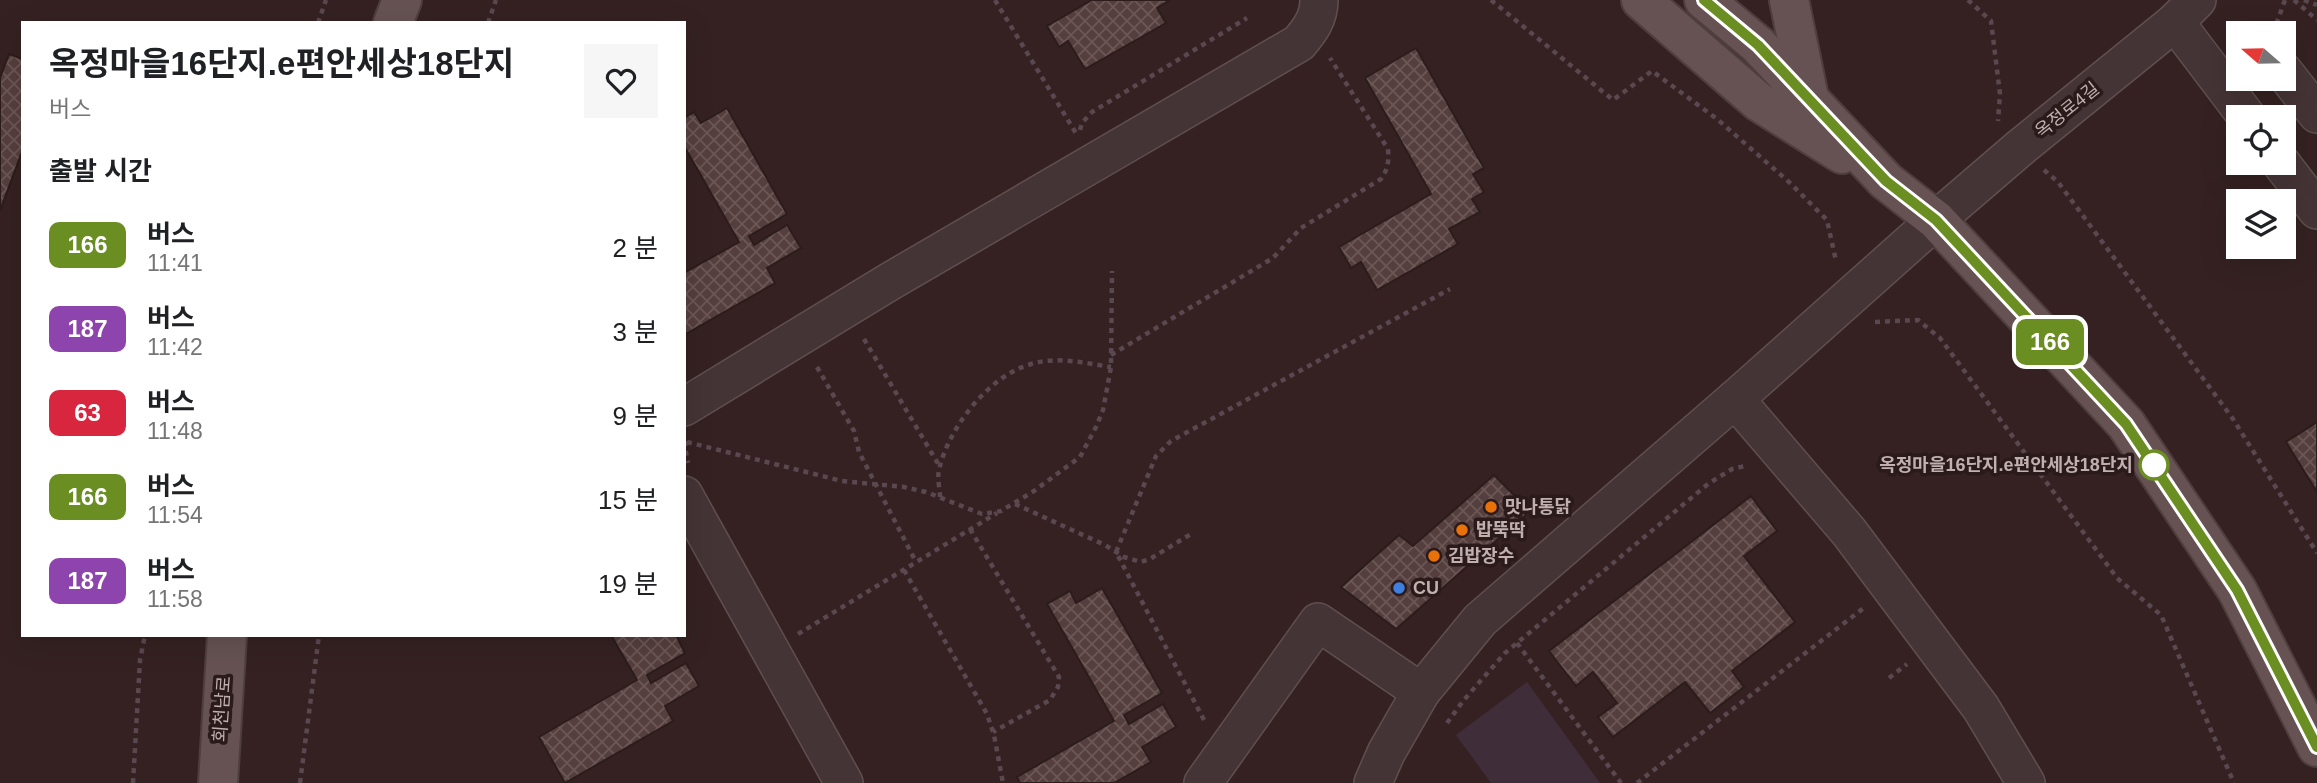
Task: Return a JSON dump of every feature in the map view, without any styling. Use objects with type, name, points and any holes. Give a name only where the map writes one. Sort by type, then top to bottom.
[{"type":"main road","points":[[394,21],[402,0]]},
{"type":"main road","points":[[1641,0],[1759,102],[1886,181],[1936,220],[2126,424],[2237,590],[2317,747]]},
{"type":"main road","points":[[1704,0],[1758,45],[1886,181]]},
{"type":"main road","points":[[1789,0],[1809,98]]},
{"type":"main road","name":"회천남로","points":[[218,783],[227,637]]},
{"type":"street","points":[[686,429],[889,282],[1300,43],[1312,27],[1319,9],[1319,0]]},
{"type":"street","points":[[2186,11],[2240,105]]},
{"type":"street","name":"옥정로4길","points":[[1373,783],[1386,753],[1421,692],[1480,620],[1936,220],[2186,11]]},
{"type":"street","points":[[2296,87],[2317,114]]},
{"type":"street","points":[[2290,175],[2317,210]]},
{"type":"street","points":[[1735,399],[1849,532],[1981,708],[2025,783]]},
{"type":"street","points":[[686,480],[844,783]]},
{"type":"street","points":[[1203,783],[1318,622],[1421,692]]},
{"type":"path","points":[[319,21],[326,0]]},
{"type":"path","points":[[489,21],[496,0]]},
{"type":"path","points":[[995,0],[1077,136]]},
{"type":"path","points":[[1491,0],[1613,100],[1653,71],[1717,119],[1789,182],[1827,220],[1837,257],[1835,268]]},
{"type":"path","points":[[1968,0],[1991,21],[2000,94],[1998,125]]},
{"type":"path","points":[[2277,21],[2285,0]]},
{"type":"path","points":[[2294,0],[2317,20]]},
{"type":"path","points":[[2304,0],[2317,5]]},
{"type":"path","points":[[1111,356],[1273,258],[1301,229],[1381,179],[1387,171],[1388,149],[1329,57]]},
{"type":"path","points":[[2040,167],[2058,181],[2233,419],[2317,554]]},
{"type":"path","points":[[789,639],[1034,491],[1080,457],[1103,410],[1111,367],[1112,271]]},
{"type":"path","points":[[1116,552],[1156,456],[1171,441],[1450,289]]},
{"type":"path","points":[[1873,322],[1918,320],[1940,338],[2118,578],[2161,615],[2234,783]]},
{"type":"path","points":[[864,338],[940,468]]},
{"type":"path","points":[[940,497],[940,468],[968,410],[1007,375],[1029,364],[1054,359],[1111,367]]},
{"type":"path","points":[[816,365],[855,431],[855,444],[916,562]]},
{"type":"path","points":[[686,480],[686,429],[842,481],[904,487],[940,497],[982,514],[1001,511]]},
{"type":"path","points":[[1441,732],[1463,701],[1505,653],[1708,484],[1732,468],[1748,466]]},
{"type":"path","points":[[1014,503],[1124,557],[1140,562],[1150,559],[1191,534]]},
{"type":"path","points":[[970,529],[1059,677],[1058,687],[1050,699],[993,732]]},
{"type":"path","points":[[1116,552],[1208,727]]},
{"type":"path","points":[[904,570],[987,714],[1003,783]]},
{"type":"path","points":[[1637,783],[1868,604],[1874,612]]},
{"type":"path","points":[[133,783],[140,660],[145,637]]},
{"type":"path","points":[[300,783],[319,637]]},
{"type":"path","points":[[1517,643],[1620,783]]},
{"type":"shaded area","points":[[1527,682],[1600,783],[1491,783],[1456,735]]},
{"type":"building","points":[[1092,0],[1170,0],[1157,8],[1166,23],[1085,69],[1068,41],[1059,47],[1047,26]]},
{"type":"building","points":[[1416,48],[1484,168],[1473,174],[1484,192],[1472,199],[1480,212],[1449,229],[1458,244],[1377,290],[1361,262],[1351,268],[1339,247],[1431,194],[1365,78]]},
{"type":"building","points":[[9,54],[21,58],[21,154],[0,211],[0,78]]},
{"type":"building","points":[[727,108],[787,214],[749,236],[754,245],[787,225],[801,248],[767,268],[775,283],[686,334],[686,272],[739,242],[686,149],[686,117],[694,112],[701,123]]},
{"type":"building","points":[[2317,422],[2317,492],[2286,442]]},
{"type":"building","points":[[1494,475],[1530,511],[1396,629],[1341,587],[1399,535],[1413,546]]},
{"type":"building","points":[[1751,496],[1777,531],[1744,556],[1795,622],[1732,671],[1744,687],[1710,713],[1685,682],[1613,737],[1598,717],[1617,703],[1593,672],[1576,686],[1549,651]]},
{"type":"building","points":[[1102,588],[1162,693],[1124,715],[1129,724],[1163,704],[1176,727],[1142,747],[1151,762],[1114,783],[1020,783],[1017,777],[1114,721],[1047,604],[1070,591],[1076,603]]},
{"type":"building","points":[[612,637],[677,637],[685,653],[647,675],[651,683],[686,663],[699,686],[665,706],[673,721],[565,783],[539,737],[637,680]]},
{"type":"bus line","name":"166","points":[[1704,0],[1758,45],[1886,181],[1936,220],[2126,424],[2237,590],[2317,747]]},
{"type":"place","name":"옥정마을16단지.e편안세상18단지","points":[[2154,465]]},
{"type":"place","name":"맛나통닭","points":[[1491,507]]},
{"type":"place","name":"밥뚝딱","points":[[1462,530]]},
{"type":"place","name":"김밥장수","points":[[1434,556]]},
{"type":"place","name":"CU","points":[[1399,588]]}]
